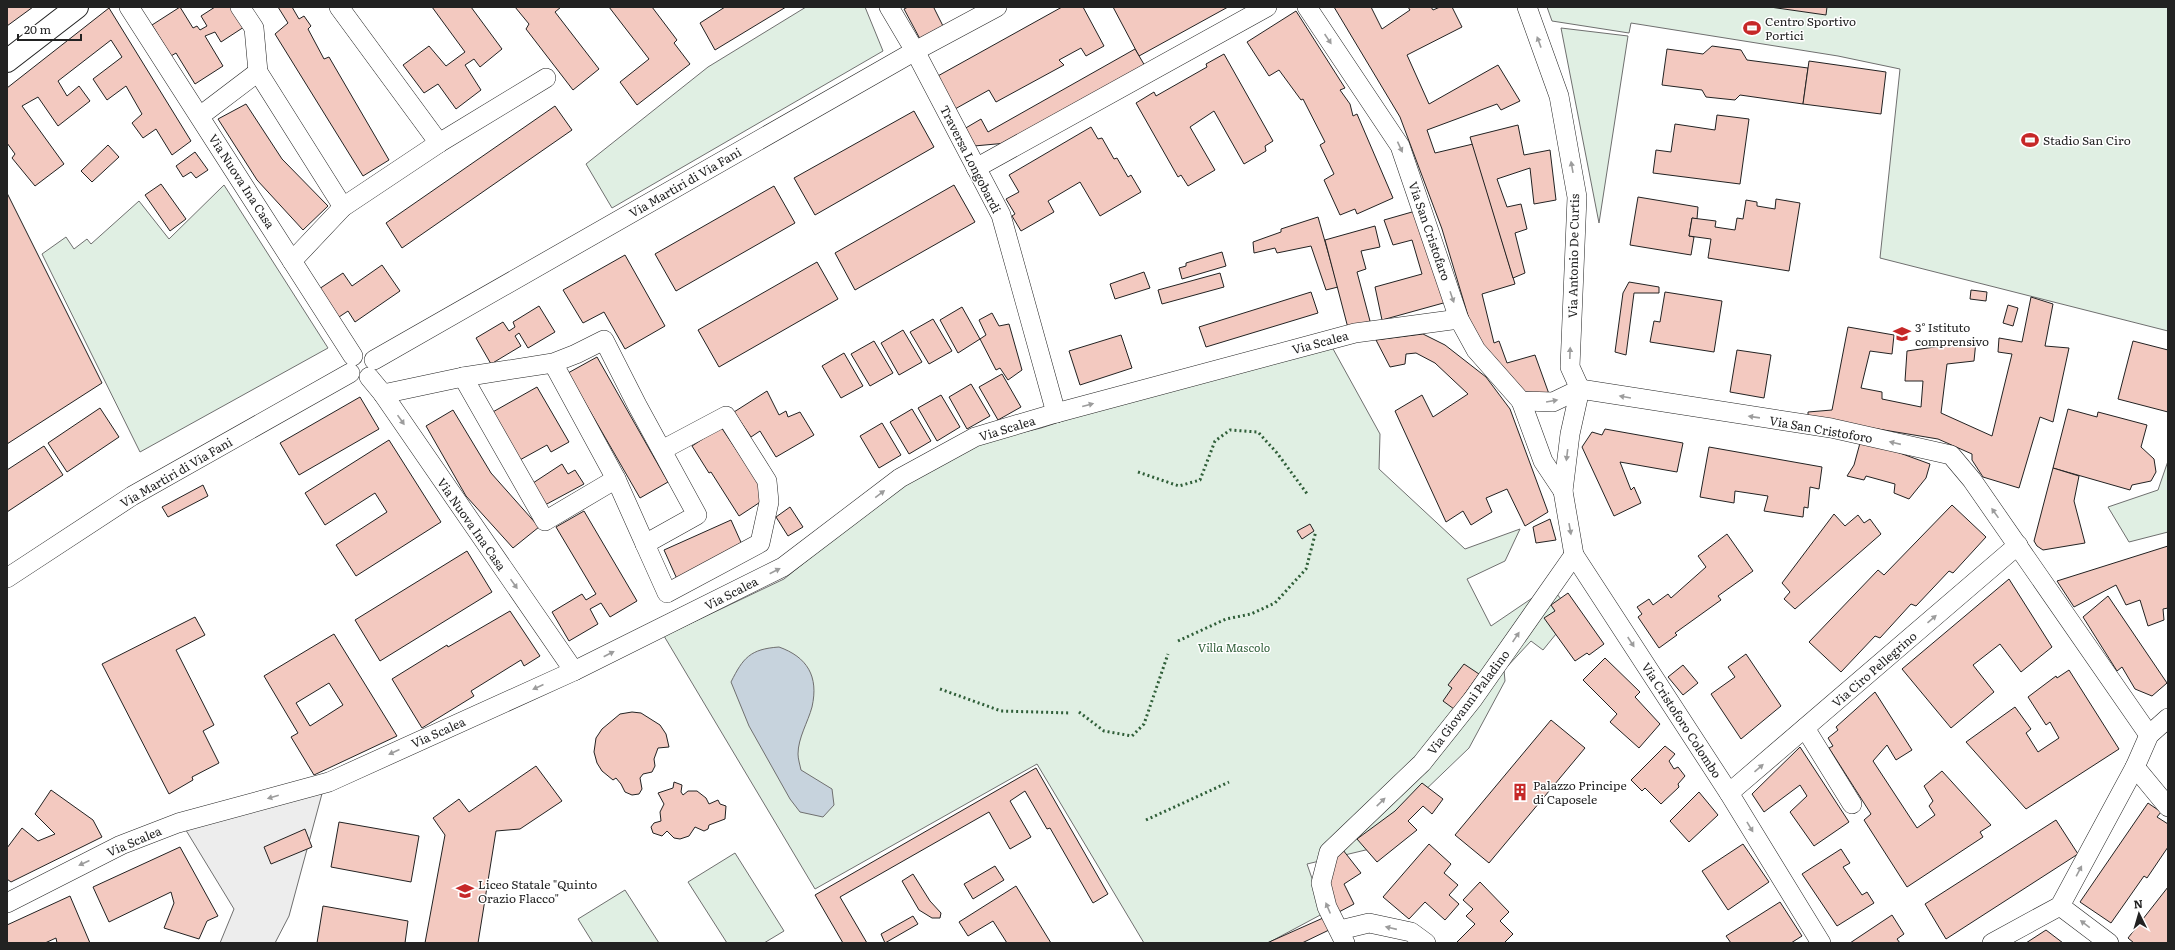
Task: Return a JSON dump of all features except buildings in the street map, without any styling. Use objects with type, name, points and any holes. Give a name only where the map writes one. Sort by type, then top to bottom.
[{"type":"main road","points":[[7,61],[77,7]]},
{"type":"street","name":"Via Nuova Ina Casa","points":[[129,7],[292,261],[352,365]]},
{"type":"street","points":[[240,7],[254,28],[258,72],[343,207]]},
{"type":"street","points":[[339,7],[439,143]]},
{"type":"street","name":"Traversa Longobardi","points":[[889,7],[915,51],[1001,215],[1056,413]]},
{"type":"street","name":"Via Martiri di Via Fani","points":[[371,368],[915,51],[997,7]]},
{"type":"street","points":[[976,168],[1267,7]]},
{"type":"street","name":"Via San Cristofaro","points":[[1306,7],[1400,146],[1459,319],[1476,350],[1521,401]]},
{"type":"street","name":"Via Antonio De Curtis","points":[[1526,7],[1559,96],[1577,197],[1570,367],[1580,389]]},
{"type":"street","points":[[200,116],[258,72]]},
{"type":"street","points":[[292,261],[343,207],[439,143],[546,78]]},
{"type":"street","name":"Via Scalea","points":[[7,903],[128,842],[178,823],[329,782],[574,671],[783,567],[900,478],[975,437],[1056,413],[1355,333],[1459,319]]},
{"type":"street","points":[[383,394],[462,377],[553,363],[576,354],[604,340],[697,515],[645,544]]},
{"type":"street","points":[[553,363],[616,479],[667,592],[760,544],[769,502],[766,481],[726,416],[662,450]]},
{"type":"street","points":[[352,365],[360,379],[371,368]]},
{"type":"street","name":"Via Martiri di Via Fani","points":[[7,578],[132,496],[352,365]]},
{"type":"street","name":"Via Nuova Ina Casa","points":[[371,368],[383,394],[574,671]]},
{"type":"street","points":[[462,377],[545,521],[616,479]]},
{"type":"street","points":[[1563,491],[1543,461],[1521,401],[1553,402],[1580,389]]},
{"type":"street","points":[[1563,491],[1570,434],[1580,389]]},
{"type":"street","name":"Via San Cristoforo","points":[[1580,389],[1831,428],[1951,455],[1972,480],[2018,545],[2149,735]]},
{"type":"street","name":"Via Cristoforo Colombo","points":[[1563,491],[1574,555],[1729,793],[1821,943]]},
{"type":"street","name":"Via Ciro Pellegrino","points":[[1729,793],[2018,545]]},
{"type":"street","name":"Via Giovanni Paladino","points":[[1342,936],[1327,907],[1321,883],[1329,852],[1422,763],[1473,700],[1574,555]]},
{"type":"street","points":[[1992,943],[2060,906],[2135,767],[2149,735],[2168,718]]},
{"type":"street","points":[[1805,728],[1852,804]]},
{"type":"street","points":[[2135,767],[2168,807]]},
{"type":"street","points":[[2060,906],[2109,943]]},
{"type":"street","points":[[1342,936],[1369,923],[1411,932],[1426,943]]},
{"type":"green space","points":[[806,7],[865,7],[883,51],[612,208],[586,164],[708,67]]},
{"type":"green space","name":"Stadio San Ciro","points":[[1547,7],[2168,7],[2168,331],[1880,258],[1900,69],[1838,56],[1631,23],[1629,33],[1552,21]]},
{"type":"green space","points":[[1561,28],[1628,36],[1599,223]]},
{"type":"green space","points":[[224,185],[328,348],[140,452],[42,254],[66,237],[74,249],[87,239],[91,244],[139,201],[169,239]]},
{"type":"green space","name":"Villa Mascolo","points":[[1332,347],[1380,434],[1379,469],[1465,549],[1520,529],[1505,561],[1467,579],[1491,626],[1550,586],[1573,613],[1543,650],[1531,641],[1504,670],[1505,681],[1469,748],[1419,796],[1374,848],[1307,864],[1324,913],[1268,943],[1144,943],[1037,764],[815,889],[664,636],[784,579],[882,500],[949,458],[982,442],[1041,428],[1117,403]]},
{"type":"green space","points":[[2168,461],[2168,532],[2129,542],[2108,507],[2158,490]]},
{"type":"green space","points":[[735,853],[784,931],[764,943],[727,943],[688,882]]},
{"type":"green space","points":[[625,890],[659,943],[593,943],[578,919]]},
{"type":"shaded area","points":[[779,647],[789,651],[804,662],[812,677],[814,696],[812,707],[801,736],[798,756],[801,770],[832,789],[834,805],[823,817],[800,812],[790,799],[749,726],[731,682],[739,667],[749,656],[761,650]]},
{"type":"shaded area","points":[[323,790],[289,916],[275,943],[220,943],[234,909],[184,827]]},
{"type":"hedge","points":[[1138,472],[1179,486],[1200,480],[1215,441],[1230,430],[1258,432],[1277,453],[1308,495]]},
{"type":"hedge","points":[[1178,641],[1226,619],[1251,614],[1275,603],[1306,569],[1316,531]]},
{"type":"hedge","points":[[1079,712],[1104,731],[1132,736],[1144,724],[1168,654]]},
{"type":"hedge","points":[[940,689],[1001,711],[1071,713]]},
{"type":"hedge","points":[[1146,820],[1229,782]]},
{"type":"place","name":"Centro Sportivo Portici","points":[[1752,28]]},
{"type":"place","name":"Stadio San Ciro","points":[[2030,140]]},
{"type":"place","name":"3° Istituto comprensivo","points":[[1902,334]]},
{"type":"place","name":"Palazzo Principe di Caposele","points":[[1520,792]]},
{"type":"place","name":"Liceo Statale \"Quinto Orazio Flacco\"","points":[[465,891]]}]
